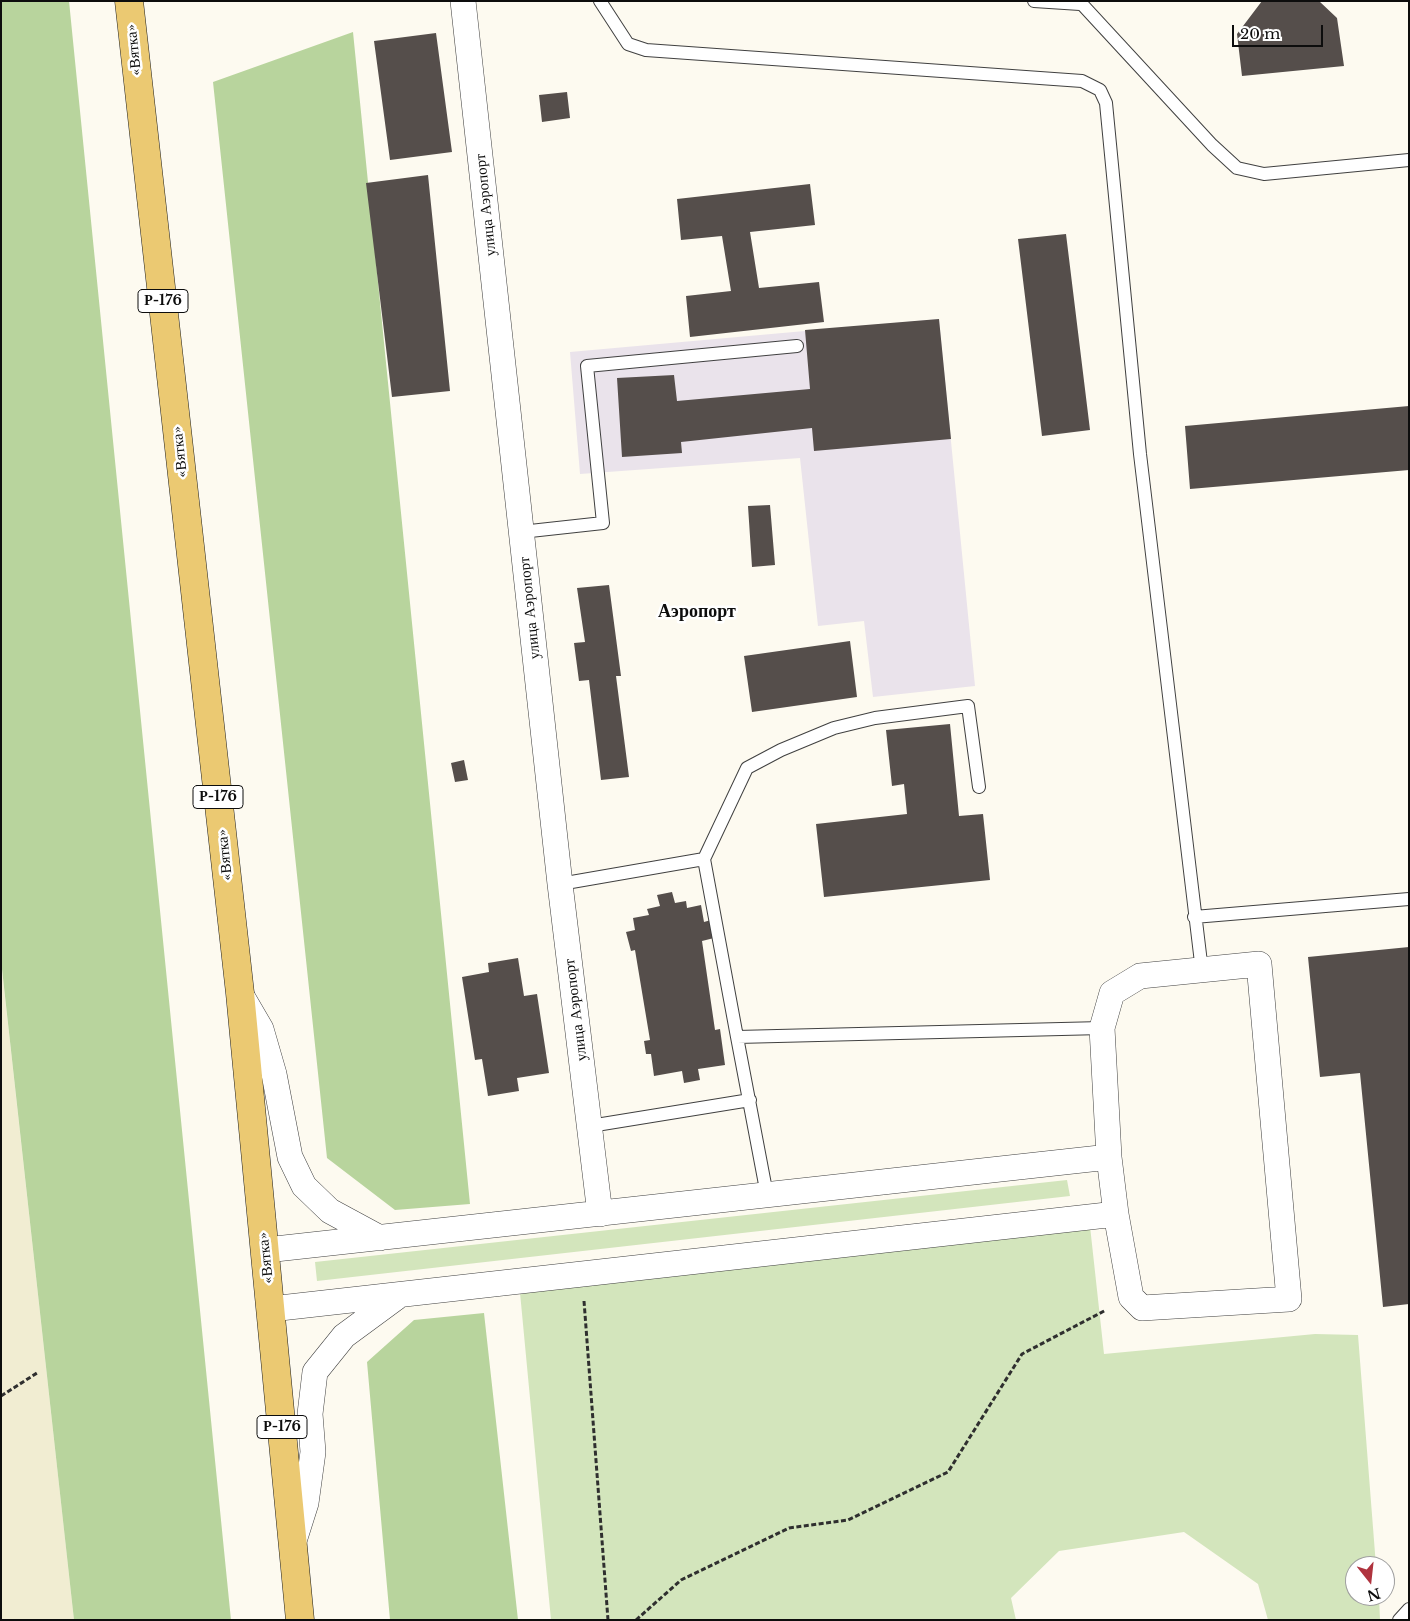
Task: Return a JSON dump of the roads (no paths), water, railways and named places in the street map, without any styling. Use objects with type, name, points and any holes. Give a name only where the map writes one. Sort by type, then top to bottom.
[{"type":"main road","name":"«Вятка»","points":[[129,1],[240,992],[300,1620]]},
{"type":"street","name":"улица Аэропорт","points":[[463,1],[560,884],[600,1214]]},
{"type":"street","points":[[1259,964],[1289,1299],[1142,1308],[1131,1297],[1116,1214],[1109,1158],[1102,1028],[1112,993],[1140,976],[1202,971],[1259,964]]},
{"type":"street","points":[[240,992],[261,1029],[274,1074],[290,1157],[304,1186],[330,1211],[380,1238]]},
{"type":"street","points":[[266,1250],[1109,1158]]},
{"type":"street","points":[[271,1309],[1116,1214]]},
{"type":"street","points":[[293,1545],[308,1494],[313,1452],[310,1414],[315,1372],[344,1336],[400,1295]]},
{"type":"lane","points":[[600,1],[628,44],[646,50],[1082,81],[1100,90],[1106,103],[1140,454],[1194,917],[1202,971]]},
{"type":"lane","points":[[1034,1],[1080,3],[1212,145],[1237,168],[1264,174],[1409,160]]},
{"type":"lane","points":[[522,532],[603,523],[587,366],[797,346]]},
{"type":"lane","points":[[767,1195],[704,859],[747,768],[781,750],[834,728],[875,718],[968,706],[979,787]]},
{"type":"lane","points":[[560,884],[704,859]]},
{"type":"lane","points":[[1194,917],[1409,899]]},
{"type":"lane","points":[[737,1037],[1102,1028]]},
{"type":"lane","points":[[590,1126],[750,1100]]},
{"type":"lane","points":[[1399,1620],[1409,1610]]},
{"type":"district","name":"Аэропорт","points":[[697,612]]}]
